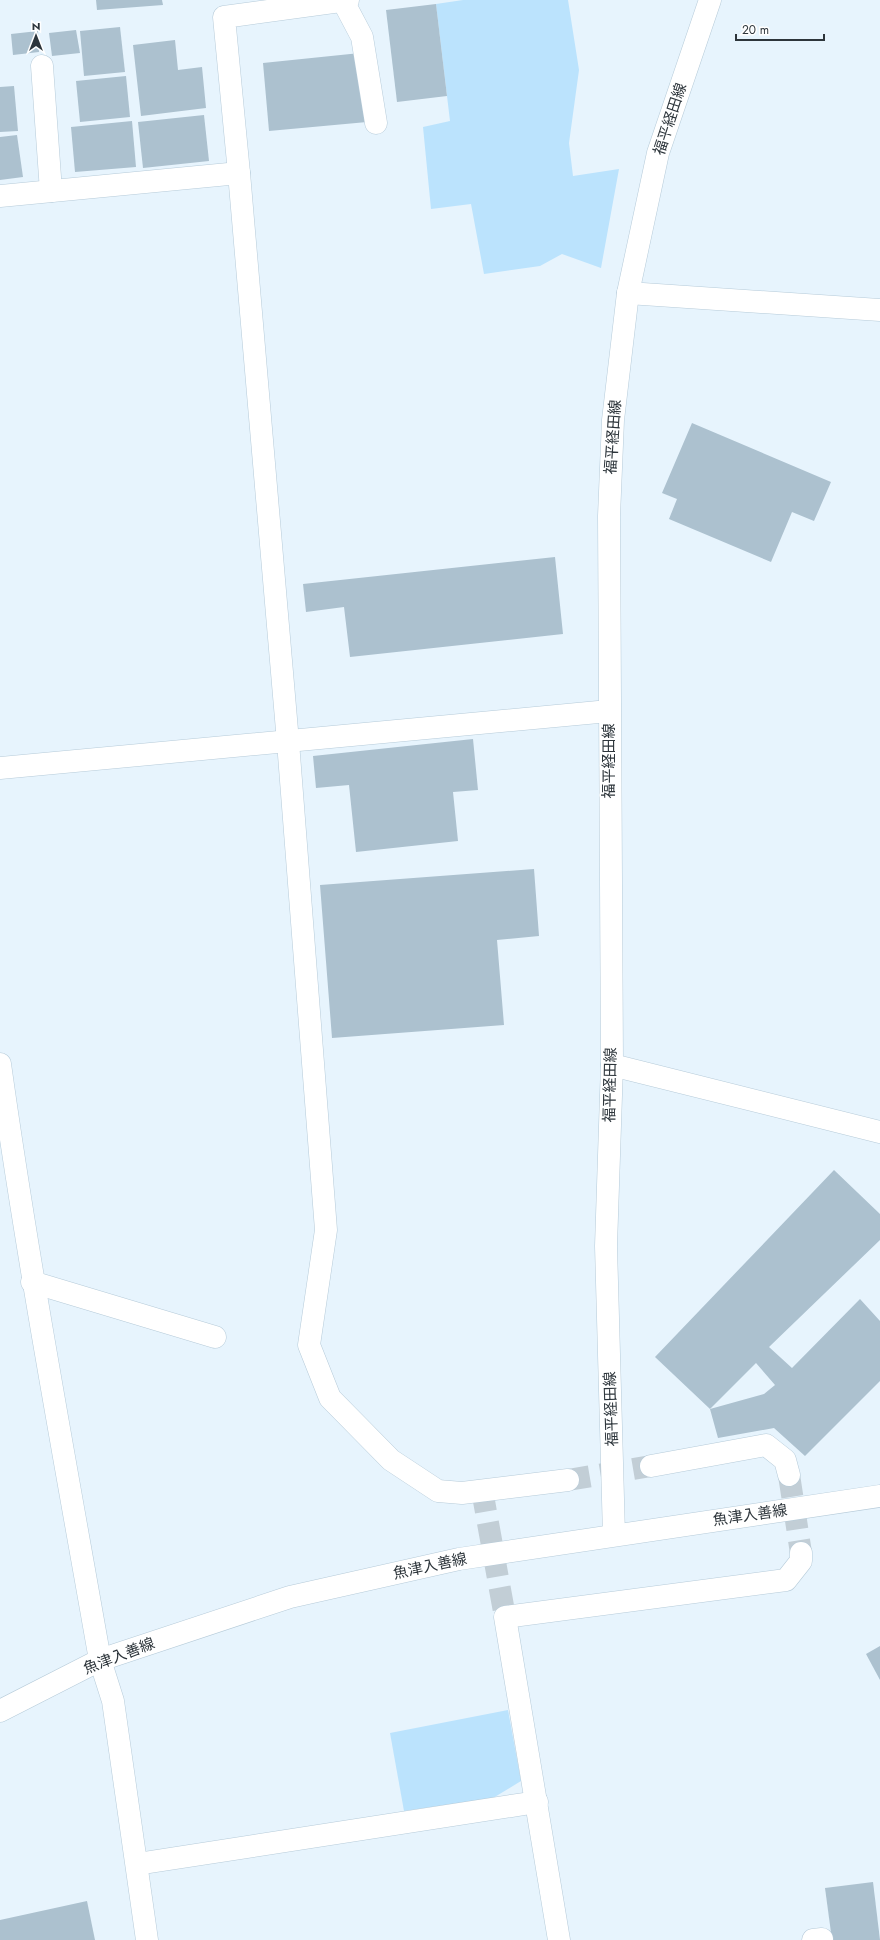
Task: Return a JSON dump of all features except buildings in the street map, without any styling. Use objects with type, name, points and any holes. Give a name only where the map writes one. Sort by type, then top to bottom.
[{"type":"street","points":[[376,123],[362,37],[346,0],[223,9],[239,173],[288,742],[326,1230],[309,1345],[330,1398],[391,1460],[438,1491],[462,1493],[568,1480]]},
{"type":"street","name":"福平経田線","points":[[614,1534],[606,1246],[612,1065],[609,516],[613,420],[628,293],[658,153],[710,0]]},
{"type":"street","points":[[42,66],[51,191]]},
{"type":"street","points":[[0,196],[239,173]]},
{"type":"street","points":[[628,293],[880,310]]},
{"type":"street","points":[[0,768],[288,742],[609,710]]},
{"type":"street","points":[[0,1064],[9,1192],[32,1282],[100,1660],[113,1701],[147,1940]]},
{"type":"street","points":[[612,1065],[880,1132]]},
{"type":"street","points":[[32,1282],[215,1337]]},
{"type":"street","points":[[651,1466],[766,1445],[785,1460],[789,1475]]},
{"type":"street","name":"魚津入善線","points":[[0,1711],[100,1660],[290,1597],[459,1558],[880,1496]]},
{"type":"street","points":[[559,1940],[505,1617],[786,1580],[801,1561],[801,1553]]},
{"type":"street","points":[[137,1864],[537,1802]]},
{"type":"shaded area","points":[[463,0],[568,0],[579,70],[569,143],[573,176],[619,169],[601,268],[562,254],[540,266],[484,274],[471,204],[431,209],[423,127],[450,121],[436,4]]},
{"type":"shaded area","points":[[508,1710],[521,1781],[493,1798],[404,1811],[390,1733]]},
{"type":"tunnel","points":[[568,1480],[651,1466]]},
{"type":"tunnel","points":[[789,1475],[801,1553]]},
{"type":"tunnel","points":[[482,1490],[505,1617]]}]
